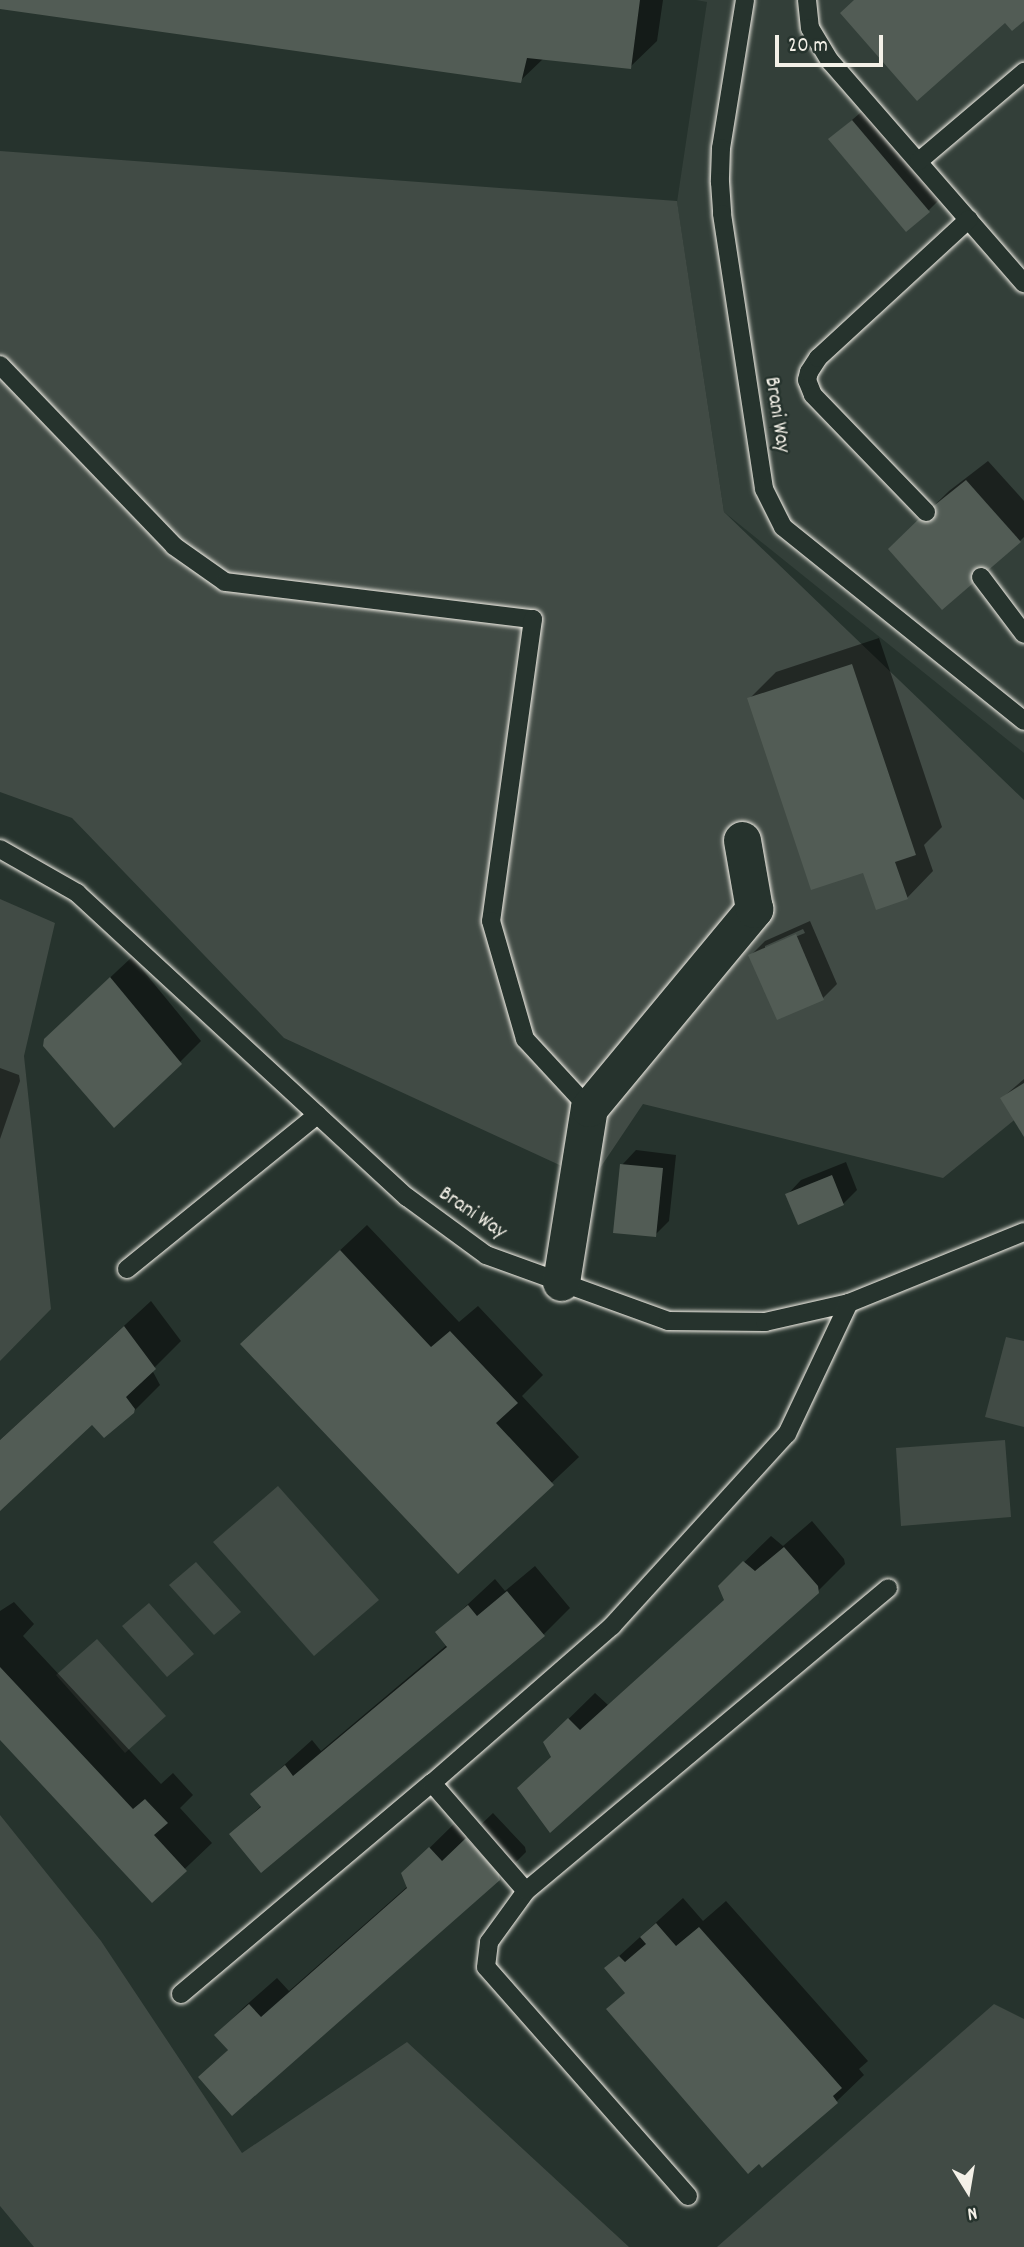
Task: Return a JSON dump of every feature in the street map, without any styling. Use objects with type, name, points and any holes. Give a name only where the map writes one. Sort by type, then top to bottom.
[{"type":"street","points":[[561,1282],[589,1108],[754,909],[742,840]]},
{"type":"lane","name":"Brani Way","points":[[745,0],[721,148],[720,182],[722,214],[764,489],[783,527],[1024,721]]},
{"type":"lane","points":[[807,0],[810,28],[831,61],[1024,283]]},
{"type":"lane","points":[[919,161],[1024,72]]},
{"type":"lane","points":[[926,512],[813,395],[807,380],[818,358],[969,219]]},
{"type":"lane","points":[[0,365],[174,546],[225,582],[533,618],[491,921],[524,1039],[589,1108]]},
{"type":"lane","points":[[981,578],[1024,634]]},
{"type":"lane","name":"Brani Way","points":[[0,849],[77,893],[407,1197],[486,1255],[668,1321],[765,1322],[849,1303],[1024,1232]]},
{"type":"lane","points":[[127,1269],[317,1115]]},
{"type":"lane","points":[[181,1994],[432,1783],[612,1626],[787,1434],[849,1303]]},
{"type":"lane","points":[[688,2196],[486,1967],[489,1941],[526,1891],[888,1588]]},
{"type":"lane","points":[[432,1783],[526,1891]]},
{"type":"shaded area","points":[[696,0],[1024,0],[1024,753],[724,512],[677,202],[707,2]]},
{"type":"shaded area","points":[[0,151],[677,201],[724,512],[1024,800],[1024,1112],[943,1178],[643,1104],[592,1180],[284,1038],[72,818],[0,792]]},
{"type":"shaded area","points":[[0,899],[55,923],[24,1056],[51,1309],[0,1361]]},
{"type":"shaded area","points":[[1006,1337],[1024,1341],[1024,1427],[985,1417]]},
{"type":"shaded area","points":[[1005,1440],[1011,1517],[901,1526],[896,1448]]},
{"type":"shaded area","points":[[278,1486],[379,1600],[314,1656],[213,1542]]},
{"type":"shaded area","points":[[196,1562],[241,1612],[214,1635],[169,1585]]},
{"type":"shaded area","points":[[149,1603],[194,1654],[167,1677],[122,1626]]},
{"type":"shaded area","points":[[97,1639],[166,1716],[125,1753],[56,1675]]},
{"type":"shaded area","points":[[0,1815],[101,1941],[242,2153],[407,2042],[629,2247],[34,2247],[0,2206]]},
{"type":"shaded area","points":[[994,2004],[1024,2019],[1024,2247],[717,2247]]},
{"type":"building","points":[[0,0],[640,0],[631,69],[527,58],[521,83],[0,9]]},
{"type":"building","points":[[854,0],[1024,0],[1024,21],[1012,31],[1005,23],[917,101],[840,13]]},
{"type":"building","points":[[852,120],[930,212],[906,232],[828,139]]},
{"type":"building","points":[[966,480],[1021,542],[942,610],[888,549],[926,512]]},
{"type":"building","points":[[852,664],[916,855],[895,862],[908,899],[876,910],[863,873],[811,890],[747,698]]},
{"type":"building","points":[[796,934],[824,1000],[777,1020],[748,955]]},
{"type":"building","points":[[110,977],[182,1064],[114,1128],[43,1046],[44,1039]]},
{"type":"building","points":[[1024,1083],[1024,1137],[1000,1098]]},
{"type":"building","points":[[620,1164],[663,1168],[656,1237],[613,1233]]},
{"type":"building","points":[[832,1175],[844,1205],[798,1225],[785,1194]]},
{"type":"building","points":[[340,1250],[431,1347],[450,1331],[518,1403],[496,1423],[554,1485],[458,1574],[240,1344]]},
{"type":"building","points":[[124,1326],[156,1369],[126,1397],[135,1409],[134,1413],[104,1438],[92,1425],[0,1511],[0,1440]]},
{"type":"building","points":[[784,1547],[818,1586],[819,1593],[550,1833],[517,1788],[551,1757],[543,1742],[568,1718],[580,1730],[724,1600],[718,1586],[743,1561],[755,1571]]},
{"type":"building","points":[[507,1591],[545,1636],[261,1873],[229,1834],[261,1807],[250,1794],[285,1765],[293,1776],[447,1647],[435,1632],[468,1605],[477,1616]]},
{"type":"building","points":[[0,1667],[133,1809],[145,1799],[168,1823],[154,1835],[187,1871],[152,1903],[0,1740]]},
{"type":"building","points":[[466,1838],[499,1874],[500,1880],[232,2116],[198,2077],[228,2050],[214,2035],[249,2004],[261,2017],[407,1888],[401,1873],[429,1847],[442,1861]]},
{"type":"building","points":[[656,1923],[676,1946],[699,1927],[842,2088],[833,2096],[838,2103],[762,2168],[759,2164],[748,2174],[606,2009],[625,1993],[604,1968],[619,1956],[625,1962],[646,1944],[640,1937]]}]
